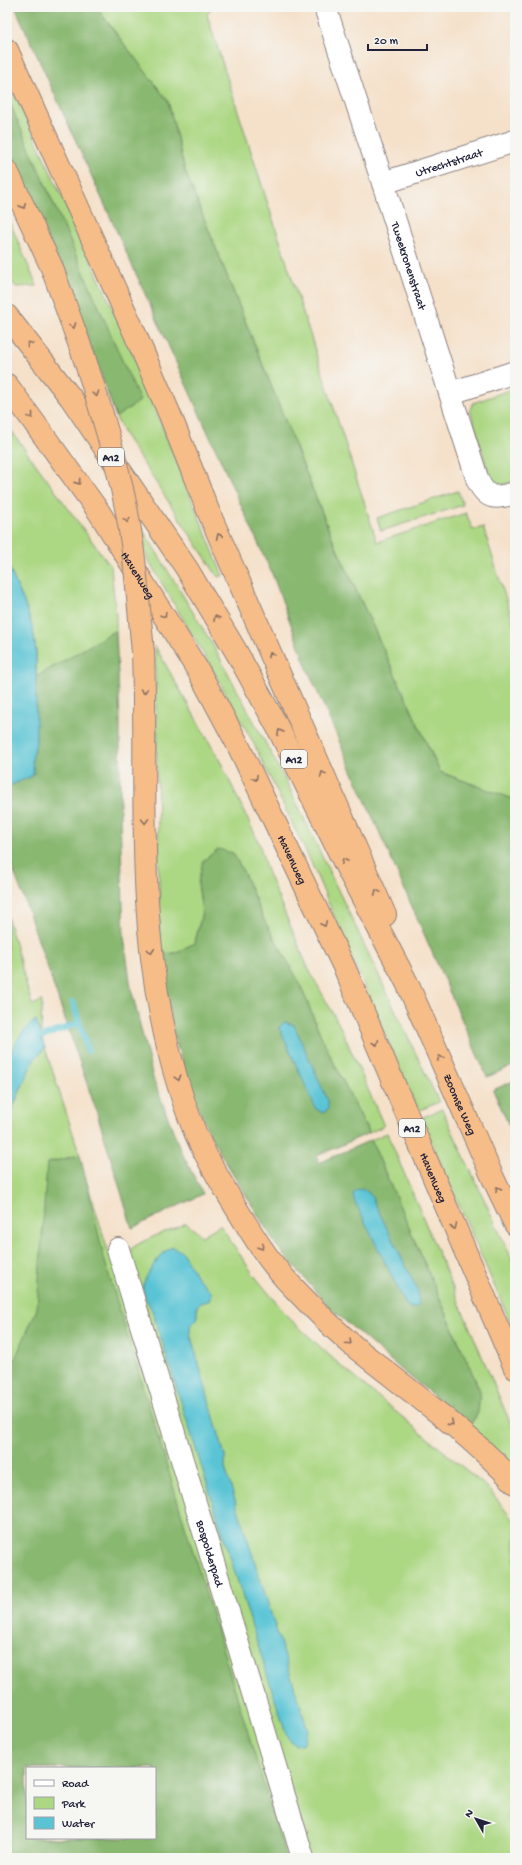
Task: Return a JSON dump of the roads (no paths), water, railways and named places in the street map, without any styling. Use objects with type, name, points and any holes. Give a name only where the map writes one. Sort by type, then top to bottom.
[{"type":"highway","points":[[7,50],[132,327],[234,571],[382,904],[407,983]]},
{"type":"highway","points":[[7,171],[52,268],[84,357],[108,431],[124,499],[143,652],[147,900],[152,963],[162,1015],[181,1089],[196,1132],[222,1184],[240,1214],[266,1254],[287,1282],[354,1346],[493,1459],[515,1483]]},
{"type":"highway","name":"A12","points":[[7,316],[76,404],[187,569],[237,653],[277,726],[347,868],[407,983]]},
{"type":"highway","name":"Havenweg","points":[[7,385],[99,512],[199,672],[237,743],[345,969],[515,1368]]},
{"type":"highway","name":"Zoomse Weg","points":[[407,983],[493,1178],[515,1224]]},
{"type":"street","name":"Tweekronenstraat","points":[[325,7],[451,393],[478,481],[482,490],[490,496],[498,498],[515,493]]},
{"type":"street","name":"Utrechtstraat","points":[[383,183],[515,141]]},
{"type":"street","points":[[451,393],[515,372]]},
{"type":"street","name":"Bospolderpad","points":[[118,1249],[303,1858]]},
{"type":"water","points":[[7,563],[24,602],[33,629],[36,652],[36,743],[32,760],[34,772],[32,776],[7,787]]},
{"type":"water","points":[[36,1020],[45,1048],[33,1061],[7,1121],[6,1092],[8,1065],[11,1053],[16,1041],[24,1030]]},
{"type":"water","points":[[285,1022],[294,1025],[328,1101],[328,1109],[323,1113],[316,1109],[279,1027]]},
{"type":"water","points":[[362,1189],[368,1192],[372,1198],[418,1291],[419,1304],[416,1308],[406,1305],[354,1200],[353,1193],[356,1190]]},
{"type":"water","points":[[173,1247],[182,1252],[197,1277],[212,1293],[209,1301],[200,1303],[197,1306],[197,1319],[190,1326],[190,1333],[225,1456],[225,1468],[308,1730],[304,1743],[296,1745],[290,1741],[286,1734],[152,1310],[144,1292],[144,1281],[151,1269],[164,1252]]},
{"type":"waterway","points":[[73,1002],[88,1051]]},
{"type":"waterway","points":[[36,1041],[41,1037],[79,1023]]}]
